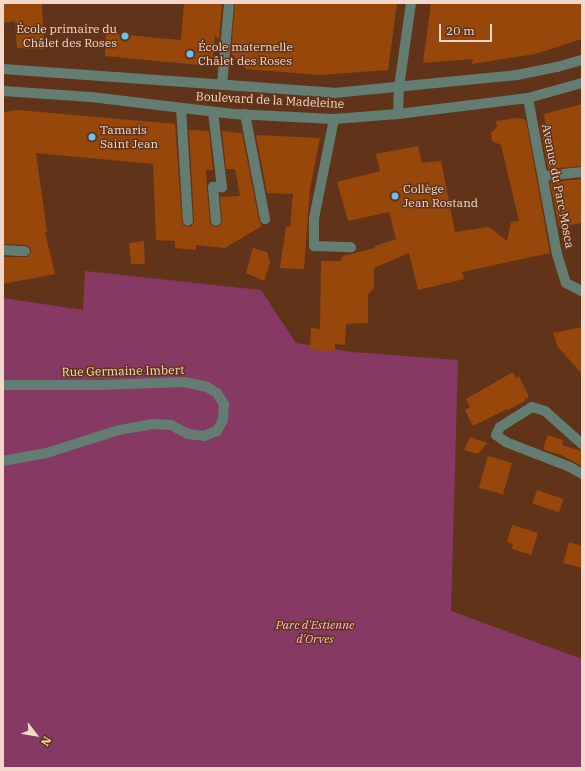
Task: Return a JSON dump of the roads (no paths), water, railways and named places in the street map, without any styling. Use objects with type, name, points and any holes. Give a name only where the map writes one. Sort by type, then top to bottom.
[{"type":"street","points":[[222,85],[229,3]]},
{"type":"street","points":[[398,114],[399,87],[411,3]]},
{"type":"street","name":"Boulevard de la Madeleine","points":[[3,69],[72,72],[334,93],[517,75],[582,60]]},
{"type":"street","name":"Boulevard de la Madeleine","points":[[3,91],[91,97],[213,112],[334,119],[398,114],[528,98],[582,83]]},
{"type":"street","name":"Avenue du Parc Mosca","points":[[528,98],[557,254],[566,282],[582,291]]},
{"type":"street","points":[[181,108],[188,221]]},
{"type":"street","points":[[213,112],[222,187],[213,187],[216,221]]},
{"type":"street","points":[[244,114],[265,219]]},
{"type":"street","points":[[334,119],[314,218],[314,246],[351,247]]},
{"type":"street","points":[[543,176],[582,172]]},
{"type":"street","points":[[3,250],[25,251]]},
{"type":"street","name":"Rue Germaine Imbert","points":[[3,385],[100,385],[184,382],[207,387],[217,393],[224,404],[222,420],[217,431],[204,436],[188,434],[171,425],[153,424],[119,430],[46,452],[3,461]]},
{"type":"street","points":[[582,444],[545,411],[532,407],[500,427],[496,435],[506,442],[570,467],[582,474]]},
{"type":"place","name":"École primaire du Châlet des Roses","points":[[125,36]]},
{"type":"place","name":"École maternelle Châlet des Roses","points":[[190,54]]},
{"type":"place","name":"Tamaris Saint Jean","points":[[92,137]]},
{"type":"place","name":"Collège Jean Rostand","points":[[395,196]]},
{"type":"park label","name":"Parc d'Estienne d'Orves","points":[[315,632]]}]
